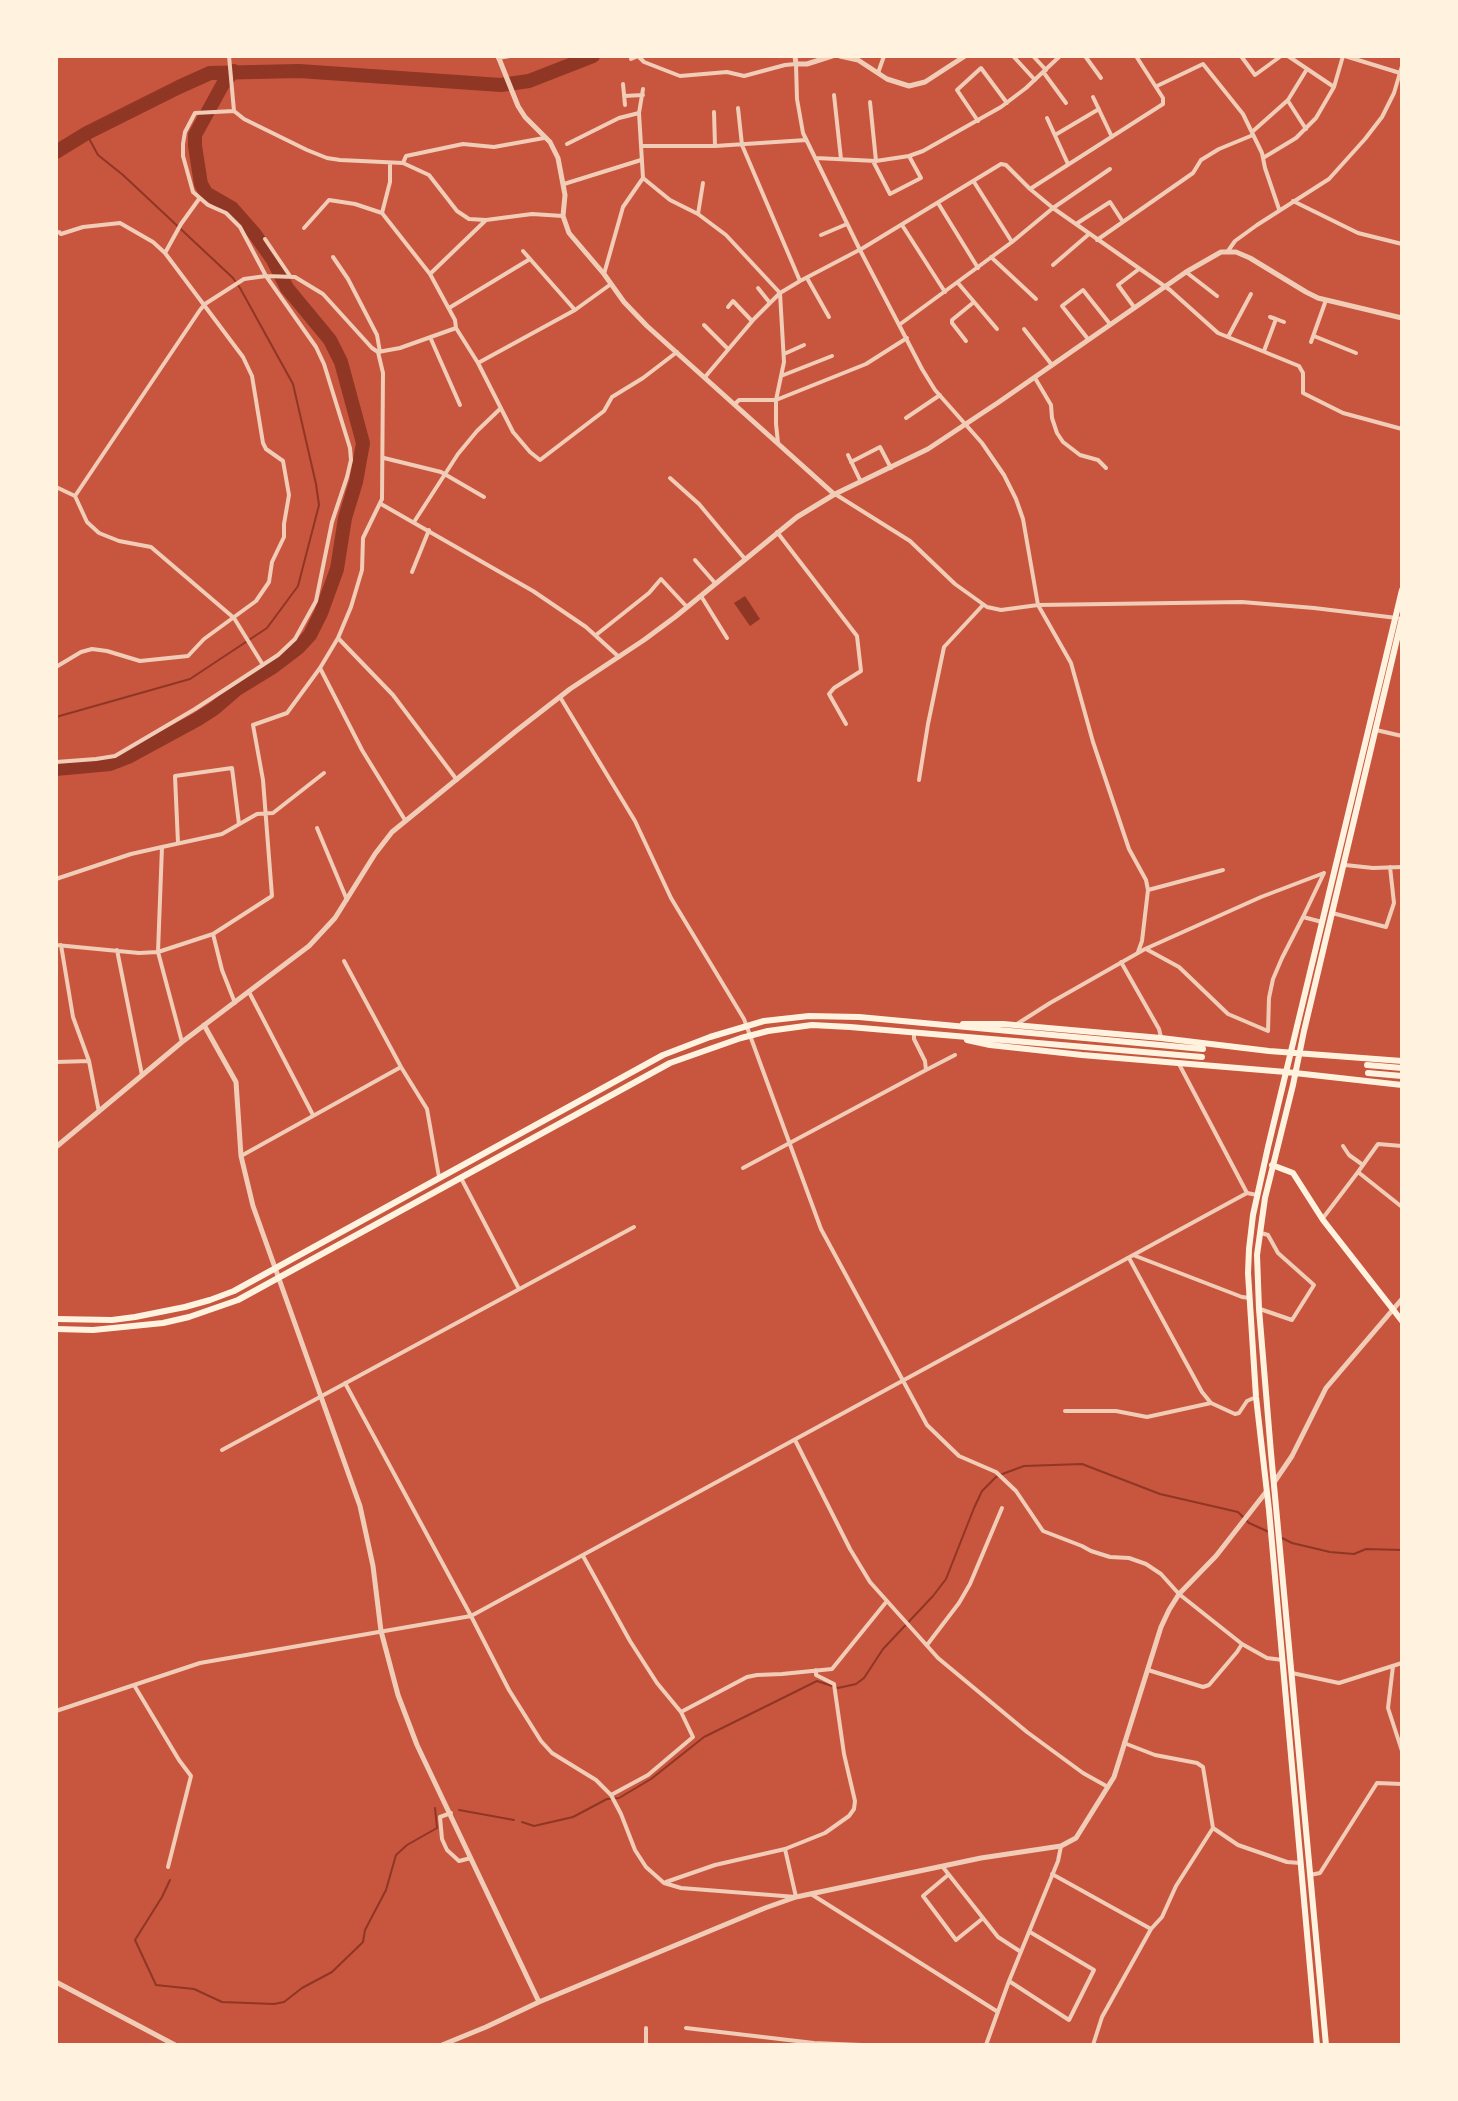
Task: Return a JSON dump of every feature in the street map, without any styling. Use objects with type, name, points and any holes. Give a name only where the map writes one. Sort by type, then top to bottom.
[{"type":"main road","points":[[1326,2045],[1274,1481],[1257,1255],[1273,1166],[1376,730],[1400,618],[1402,590]]},
{"type":"main road","points":[[1317,2045],[1256,1397],[1249,1249],[1257,1195],[1290,1052],[1400,618]]},
{"type":"main road","points":[[56,1319],[112,1320],[185,1307],[234,1291],[663,1055],[764,1021],[830,1015],[1202,1053],[944,1036]]},
{"type":"main road","points":[[56,1329],[93,1330],[163,1323],[238,1300],[670,1063],[768,1031],[812,1025],[914,1032],[990,1045],[1402,1085]]},
{"type":"main road","points":[[945,1025],[1015,1025],[1402,1061]]},
{"type":"main road","points":[[1402,1068],[1367,1069],[1402,1076]]},
{"type":"main road","points":[[1264,1164],[1293,1173],[1323,1220],[1402,1321]]},
{"type":"street","points":[[229,56],[234,111]]},
{"type":"street","points":[[510,56],[498,57],[513,96],[525,117],[547,137],[558,158],[565,195],[563,216],[569,233],[631,309],[835,494],[910,541],[955,584],[983,605],[1001,610],[1038,605],[1242,602],[1400,618]]},
{"type":"street","points":[[631,59],[638,56],[644,62],[680,76],[727,72],[744,76],[832,56]]},
{"type":"street","points":[[795,56],[797,99],[806,140],[847,224],[922,369],[982,443],[1016,499],[1023,519],[1038,605],[1071,663],[1100,765],[1129,849],[1146,880],[1148,890],[1138,952]]},
{"type":"street","points":[[840,56],[858,60],[898,84],[909,86],[925,82],[965,56]]},
{"type":"street","points":[[878,73],[884,56]]},
{"type":"street","points":[[1013,56],[1035,80]]},
{"type":"street","points":[[1033,56],[1066,103]]},
{"type":"street","points":[[816,158],[875,161],[909,156],[936,145],[1007,103],[1060,56]]},
{"type":"street","points":[[1085,56],[1101,78]]},
{"type":"street","points":[[1030,189],[1163,104],[1157,86],[1136,56]]},
{"type":"street","points":[[1241,56],[1255,75],[1281,56]]},
{"type":"street","points":[[1288,56],[1334,87]]},
{"type":"street","points":[[1263,158],[1282,148],[1316,118],[1334,87],[1344,56],[1400,73]]},
{"type":"street","points":[[1157,86],[1203,64],[1243,114],[1263,158],[1279,209]]},
{"type":"street","points":[[1228,251],[1235,241],[1279,209],[1329,179],[1382,117],[1394,93],[1402,66]]},
{"type":"street","points":[[978,121],[957,90],[981,68],[1007,103]]},
{"type":"street","points":[[1097,240],[1193,173],[1201,160],[1253,134],[1288,100],[1307,69]]},
{"type":"street","points":[[623,84],[625,105]]},
{"type":"street","points":[[604,274],[623,207],[643,178],[639,113],[643,92],[624,96]]},
{"type":"street","points":[[834,95],[841,159]]},
{"type":"street","points":[[1093,97],[1112,137]]},
{"type":"street","points":[[1288,100],[1306,129]]},
{"type":"street","points":[[870,102],[875,161],[890,194],[921,178],[909,156]]},
{"type":"street","points":[[738,108],[742,145],[800,281]]},
{"type":"street","points":[[1055,135],[1099,109]]},
{"type":"street","points":[[56,762],[115,756],[263,665],[295,639],[316,601],[332,522],[351,460],[324,364],[316,347],[268,276],[240,227],[226,213],[199,199],[188,181],[183,144],[187,126],[195,113],[234,111],[244,119],[327,158],[403,163],[429,175],[462,216],[469,219],[532,214],[563,216]]},
{"type":"street","points":[[714,112],[715,146]]},
{"type":"street","points":[[567,144],[619,118],[639,113]]},
{"type":"street","points":[[1047,118],[1068,164]]},
{"type":"street","points":[[403,163],[406,156],[463,144],[494,147],[547,137]]},
{"type":"street","points":[[641,146],[715,146],[806,140]]},
{"type":"street","points":[[564,184],[641,160]]},
{"type":"street","points":[[382,213],[390,182],[390,163]]},
{"type":"street","points":[[705,377],[780,293],[860,250],[1001,164],[1006,165],[1053,208],[1164,286],[1218,333],[1299,366],[1303,373],[1303,393],[1343,413],[1402,429]]},
{"type":"street","points":[[899,325],[978,268],[1053,208],[1110,169]]},
{"type":"street","points":[[643,178],[670,200],[698,214],[726,235],[780,293],[784,354],[776,400],[778,443]]},
{"type":"street","points":[[974,182],[1012,242]]},
{"type":"street","points":[[698,214],[703,183]]},
{"type":"street","points":[[165,253],[199,199]]},
{"type":"street","points":[[304,228],[329,200],[382,213],[430,274],[513,432],[540,460],[604,411],[612,397],[677,352]]},
{"type":"street","points":[[1293,201],[1358,233],[1402,244]]},
{"type":"street","points":[[1076,224],[1110,202],[1123,222]]},
{"type":"street","points":[[938,203],[978,268]]},
{"type":"street","points":[[430,274],[486,220]]},
{"type":"street","points":[[56,667],[92,649],[140,661],[188,656],[204,639],[256,601],[269,582],[272,562],[284,537],[289,495],[283,461],[266,449],[263,443],[252,376],[243,357],[165,253],[153,242],[120,223],[59,232]]},
{"type":"street","points":[[821,235],[847,224]]},
{"type":"street","points":[[902,225],[945,292]]},
{"type":"street","points":[[1053,265],[1089,234]]},
{"type":"street","points":[[265,239],[288,276]]},
{"type":"street","points":[[523,251],[575,310]]},
{"type":"street","points":[[56,1147],[182,1042],[309,946],[348,901],[385,840],[405,820],[516,731],[687,607],[777,532],[835,494],[928,449],[1186,272],[1228,251],[1243,254],[1306,292],[1326,300],[1402,318]]},
{"type":"street","points":[[99,1112],[89,1061],[73,1017],[58,945],[158,952],[213,934],[272,896],[263,780],[253,725],[287,713],[338,638],[362,570],[363,538],[381,504],[383,373],[377,335],[333,257]]},
{"type":"street","points":[[991,257],[1036,299]]},
{"type":"street","points":[[449,308],[530,259]]},
{"type":"street","points":[[1134,307],[1118,285],[1139,269]]},
{"type":"street","points":[[1186,272],[1217,296]]},
{"type":"street","points":[[75,496],[205,304],[244,279],[288,276],[323,294],[379,352],[400,348],[456,328]]},
{"type":"street","points":[[807,278],[829,317]]},
{"type":"street","points":[[958,283],[997,329]]},
{"type":"street","points":[[478,363],[575,310],[611,284]]},
{"type":"street","points":[[758,288],[770,303]]},
{"type":"street","points":[[1088,339],[1062,306],[1083,290],[1110,324]]},
{"type":"street","points":[[1228,337],[1251,294]]},
{"type":"street","points":[[728,307],[735,299],[752,321]]},
{"type":"street","points":[[1311,342],[1326,300]]},
{"type":"street","points":[[966,341],[952,320],[974,302]]},
{"type":"street","points":[[1270,317],[1284,322]]},
{"type":"street","points":[[1264,351],[1276,319]]},
{"type":"street","points":[[704,325],[728,349]]},
{"type":"street","points":[[1024,329],[1052,365]]},
{"type":"street","points":[[1314,336],[1356,353]]},
{"type":"street","points":[[430,337],[460,405]]},
{"type":"street","points":[[735,404],[739,400],[776,400],[866,364],[907,338]]},
{"type":"street","points":[[784,354],[804,345]]},
{"type":"street","points":[[781,376],[832,356]]},
{"type":"street","points":[[1035,378],[1051,405],[1052,418],[1063,442],[1080,455],[1098,460],[1106,468]]},
{"type":"street","points":[[906,418],[940,395]]},
{"type":"street","points":[[414,522],[458,454],[501,408]]},
{"type":"street","points":[[851,462],[880,447],[891,468]]},
{"type":"street","points":[[848,455],[861,482]]},
{"type":"street","points":[[384,458],[445,475],[484,497]]},
{"type":"street","points":[[670,478],[699,504],[745,559]]},
{"type":"street","points":[[56,487],[75,496],[87,522],[99,533],[119,541],[151,547],[234,618],[263,665]]},
{"type":"street","points":[[381,504],[533,591],[596,635],[619,657]]},
{"type":"street","points":[[412,572],[429,530]]},
{"type":"street","points":[[777,532],[857,636],[861,671],[829,694],[846,724]]},
{"type":"street","points":[[695,560],[715,583]]},
{"type":"street","points":[[596,635],[649,593],[661,579],[687,607]]},
{"type":"street","points":[[701,596],[727,638]]},
{"type":"street","points":[[919,780],[944,647],[983,605]]},
{"type":"street","points":[[338,638],[393,695],[457,780]]},
{"type":"street","points":[[320,668],[362,750],[405,820]]},
{"type":"street","points":[[560,697],[635,821],[671,898],[746,1026],[821,1229],[933,1432],[959,1456],[996,1472],[1016,1491],[1043,1531],[1091,1551],[1146,1564],[1242,1644],[1267,1658],[1283,1660]]},
{"type":"street","points":[[1376,730],[1402,736]]},
{"type":"street","points":[[178,843],[175,776],[232,768],[239,825]]},
{"type":"street","points":[[56,879],[131,854],[222,834],[257,814],[273,813],[324,773]]},
{"type":"street","points":[[317,828],[348,901]]},
{"type":"street","points":[[162,847],[158,952],[182,1042]]},
{"type":"street","points":[[1344,865],[1402,867]]},
{"type":"street","points":[[1332,913],[1386,927],[1394,903],[1390,867]]},
{"type":"street","points":[[1148,890],[1223,870]]},
{"type":"street","points":[[1015,1025],[1138,952],[1261,897],[1324,873],[1273,979],[1268,1031],[1228,1014],[1179,967],[1145,949]]},
{"type":"street","points":[[1303,917],[1322,922]]},
{"type":"street","points":[[213,934],[235,1003]]},
{"type":"street","points":[[117,950],[142,1075]]},
{"type":"street","points":[[344,961],[427,1109],[440,1179]]},
{"type":"street","points":[[1121,962],[1159,1029],[1161,1038]]},
{"type":"street","points":[[249,992],[313,1115]]},
{"type":"street","points":[[204,1025],[236,1082],[241,1156],[253,1206],[360,1506],[373,1566],[381,1631],[395,1685],[409,1724],[539,2002]]},
{"type":"street","points":[[914,1032],[926,1070]]},
{"type":"street","points":[[743,1168],[955,1055]]},
{"type":"street","points":[[56,1062],[89,1061]]},
{"type":"street","points":[[1178,1063],[1247,1193]]},
{"type":"street","points":[[241,1156],[401,1067]]},
{"type":"street","points":[[1323,1220],[1378,1144],[1402,1146]]},
{"type":"street","points":[[1343,1146],[1363,1165]]},
{"type":"street","points":[[1358,1172],[1402,1207]]},
{"type":"street","points":[[461,1178],[519,1289]]},
{"type":"street","points":[[56,1711],[204,1663],[471,1616],[1247,1193],[1257,1195]]},
{"type":"street","points":[[222,1450],[634,1227]]},
{"type":"street","points":[[1259,1233],[1268,1235],[1278,1253],[1314,1285],[1292,1320],[1259,1309]]},
{"type":"street","points":[[1131,1256],[1250,1298]]},
{"type":"street","points":[[1131,1256],[1202,1392],[1211,1403],[1235,1414],[1247,1401],[1256,1397]]},
{"type":"street","points":[[442,2045],[796,1897],[981,1858],[1061,1846],[1076,1838],[1114,1777],[1161,1627],[1179,1594],[1216,1556],[1267,1492],[1292,1456],[1326,1388],[1402,1299]]},
{"type":"street","points":[[345,1383],[509,1690],[552,1753],[596,1780],[611,1795],[644,1865],[664,1883],[681,1888],[796,1897]]},
{"type":"street","points":[[1065,1411],[1116,1411],[1147,1417],[1211,1403]]},
{"type":"street","points":[[795,1440],[870,1582],[938,1658],[1017,1724],[1083,1773],[1108,1787]]},
{"type":"street","points":[[927,1645],[970,1584],[1002,1508]]},
{"type":"street","points":[[582,1555],[636,1651],[681,1712],[693,1737],[648,1775],[611,1795]]},
{"type":"street","points":[[681,1712],[747,1677],[832,1669],[887,1601]]},
{"type":"street","points":[[1148,1670],[1203,1687],[1209,1685],[1242,1644]]},
{"type":"street","points":[[1292,1673],[1339,1683],[1402,1663]]},
{"type":"street","points":[[1393,1666],[1388,1708],[1402,1751]]},
{"type":"street","points":[[664,1883],[715,1865],[785,1849],[825,1833],[854,1809],[834,1684],[816,1675],[816,1670]]},
{"type":"street","points":[[134,1685],[191,1776],[168,1867]]},
{"type":"street","points":[[1093,2045],[1102,2017],[1151,1929],[1162,1917],[1176,1886],[1213,1828],[1203,1767],[1197,1763],[1155,1755],[1124,1743]]},
{"type":"street","points":[[1310,1875],[1320,1873],[1377,1783],[1402,1784]]},
{"type":"street","points":[[451,1813],[440,1817],[442,1839],[447,1850],[459,1861],[471,1858]]},
{"type":"street","points":[[1213,1828],[1238,1845],[1287,1862],[1300,1863]]},
{"type":"street","points":[[987,2045],[1061,1846]]},
{"type":"street","points":[[785,1849],[796,1897]]},
{"type":"street","points":[[941,1866],[998,1937],[1021,1952]]},
{"type":"street","points":[[1052,1874],[1151,1929]]},
{"type":"street","points":[[948,1875],[923,1896],[956,1940],[982,1919]]},
{"type":"street","points":[[811,1894],[998,2012]]},
{"type":"street","points":[[1009,1981],[1069,2020],[1094,1970],[1029,1932]]},
{"type":"street","points":[[56,1982],[175,2045]]},
{"type":"street","points":[[646,2028],[646,2045]]},
{"type":"street","points":[[686,2028],[814,2044],[862,2045]]},
{"type":"shaded area","points":[[745,596],[760,619],[750,626],[734,603]]},
{"type":"waterway","points":[[56,152],[87,133],[210,73],[299,71],[501,85],[529,81],[593,56]]},
{"type":"waterway","points":[[56,769],[110,764],[128,757],[198,719],[237,689],[273,667],[310,635],[337,569],[345,518],[363,443],[341,362],[330,340],[287,288],[273,260],[254,233],[232,208],[206,193],[201,184],[195,135],[223,84],[234,71]]},
{"type":"waterway","points":[[56,717],[190,679],[267,628],[298,586],[319,505],[293,384],[240,288],[233,278],[98,155],[86,133]]},
{"type":"waterway","points":[[522,1822],[534,1826],[573,1817],[607,1799],[619,1798],[651,1779],[704,1737],[817,1681],[838,1688],[856,1684],[946,1579],[982,1491],[1005,1473],[1024,1466],[1082,1464],[1160,1494],[1238,1512],[1249,1523],[1269,1532]]},
{"type":"waterway","points":[[1282,1538],[1330,1552],[1354,1554],[1366,1549],[1402,1550]]},
{"type":"waterway","points":[[170,1880],[135,1940],[156,1985],[194,1989],[222,2002],[284,2002],[332,1972],[363,1942],[365,1930],[386,1890],[396,1855],[437,1828],[435,1808]]},
{"type":"waterway","points":[[459,1810],[514,1820]]}]
